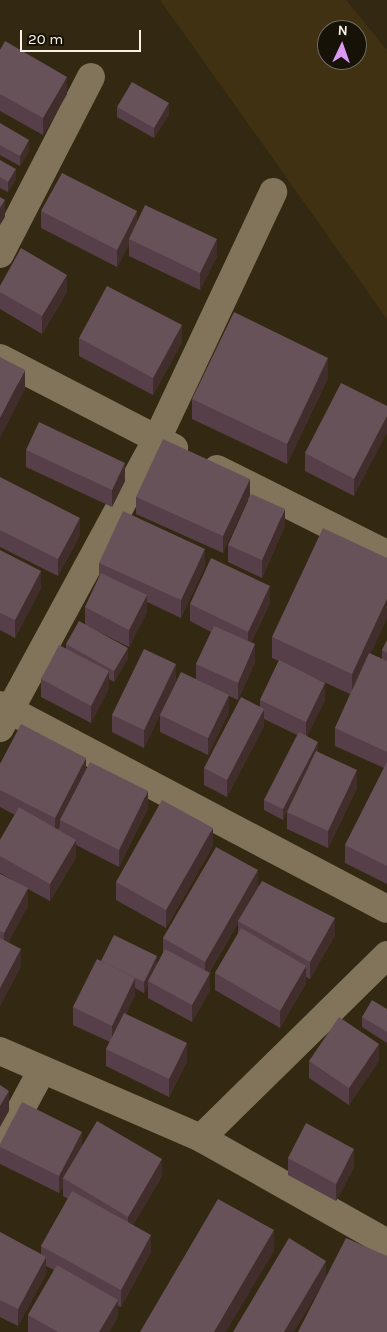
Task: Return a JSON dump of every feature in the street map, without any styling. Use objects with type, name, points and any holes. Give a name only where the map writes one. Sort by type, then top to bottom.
[{"type":"street","points":[[0,254],[91,78]]},
{"type":"street","points":[[273,192],[157,439],[3,714],[387,909]]},
{"type":"street","points":[[0,358],[387,554]]},
{"type":"street","points":[[201,1138],[387,954]]},
{"type":"street","points":[[0,1051],[201,1138],[387,1243]]},
{"type":"street","points":[[0,1148],[42,1070]]},
{"type":"shaded area","points":[[160,0],[346,0],[362,20],[317,20],[317,70],[367,70],[367,26],[387,50],[387,319]]},
{"type":"building","points":[[5,41],[67,77],[43,118],[0,94],[0,50]]},
{"type":"building","points":[[132,82],[169,103],[154,128],[117,107]]},
{"type":"building","points":[[0,123],[29,140],[20,156],[0,145]]},
{"type":"building","points":[[0,160],[16,169],[8,182],[0,177]]},
{"type":"building","points":[[62,173],[137,211],[117,250],[41,211]]},
{"type":"building","points":[[0,197],[5,200],[0,208]]},
{"type":"building","points":[[145,205],[217,239],[200,273],[129,239]]},
{"type":"building","points":[[21,248],[67,275],[42,316],[0,292],[0,286]]},
{"type":"building","points":[[107,286],[182,325],[153,378],[79,338]]},
{"type":"building","points":[[234,312],[328,358],[287,444],[192,399]]},
{"type":"building","points":[[0,357],[25,370],[0,418]]},
{"type":"building","points":[[341,383],[387,406],[387,416],[354,479],[305,453]]},
{"type":"building","points":[[39,422],[125,463],[112,490],[26,450]]},
{"type":"building","points":[[163,439],[250,479],[223,536],[136,497]]},
{"type":"building","points":[[0,477],[80,518],[58,559],[0,530]]},
{"type":"building","points":[[251,494],[285,509],[262,560],[228,545]]},
{"type":"building","points":[[123,511],[205,549],[181,600],[99,563]]},
{"type":"building","points":[[323,528],[387,558],[387,599],[352,674],[272,637]]},
{"type":"building","points":[[0,550],[41,571],[15,620],[0,613]]},
{"type":"building","points":[[211,558],[270,586],[248,632],[190,604]]},
{"type":"building","points":[[101,573],[147,595],[129,630],[85,607]]},
{"type":"building","points":[[79,621],[128,648],[114,671],[66,644]]},
{"type":"building","points":[[214,626],[255,644],[238,683],[196,664]]},
{"type":"building","points":[[387,640],[387,653],[382,650]]},
{"type":"building","points":[[59,645],[109,671],[91,706],[41,679]]},
{"type":"building","points":[[144,649],[176,664],[144,730],[112,715]]},
{"type":"building","points":[[369,653],[387,661],[387,752],[335,728]]},
{"type":"building","points":[[279,660],[325,683],[306,722],[260,700]]},
{"type":"building","points":[[181,672],[229,695],[208,738],[160,715]]},
{"type":"building","points":[[241,697],[264,709],[227,780],[204,768]]},
{"type":"building","points":[[21,724],[86,758],[55,818],[0,790],[0,764]]},
{"type":"building","points":[[299,732],[318,742],[283,809],[264,800]]},
{"type":"building","points":[[316,751],[357,770],[328,831],[287,812]]},
{"type":"building","points":[[90,762],[148,791],[119,850],[60,820]]},
{"type":"building","points":[[387,762],[387,866],[345,845]]},
{"type":"building","points":[[162,800],[213,828],[166,910],[116,882]]},
{"type":"building","points":[[19,807],[76,840],[50,884],[0,856],[0,840]]},
{"type":"building","points":[[216,847],[258,870],[205,962],[163,938]]},
{"type":"building","points":[[0,874],[28,888],[4,933],[0,931]]},
{"type":"building","points":[[262,881],[335,918],[310,962],[238,921]]},
{"type":"building","points":[[241,928],[306,966],[280,1011],[215,973]]},
{"type":"building","points":[[114,935],[157,956],[144,982],[101,961]]},
{"type":"building","points":[[0,938],[21,949],[0,988]]},
{"type":"building","points":[[165,949],[210,973],[192,1005],[148,981]]},
{"type":"building","points":[[97,959],[135,978],[112,1026],[73,1007]]},
{"type":"building","points":[[372,1000],[387,1009],[387,1032],[362,1017]]},
{"type":"building","points":[[124,1013],[187,1043],[169,1079],[106,1049]]},
{"type":"building","points":[[339,1017],[379,1044],[349,1088],[309,1061]]},
{"type":"building","points":[[0,1085],[9,1091],[0,1106]]},
{"type":"building","points":[[22,1102],[82,1132],[59,1176],[0,1147]]},
{"type":"building","points":[[97,1121],[162,1159],[128,1217],[63,1178]]},
{"type":"building","points":[[306,1123],[354,1149],[336,1184],[288,1158]]},
{"type":"building","points":[[72,1191],[151,1235],[121,1290],[41,1246]]},
{"type":"building","points":[[218,1199],[274,1230],[214,1332],[140,1332]]},
{"type":"building","points":[[0,1232],[46,1257],[18,1309],[0,1300]]},
{"type":"building","points":[[289,1238],[326,1261],[284,1332],[233,1332]]},
{"type":"building","points":[[346,1238],[387,1256],[387,1332],[298,1332]]},
{"type":"building","points":[[57,1265],[118,1300],[99,1332],[58,1332],[28,1315]]}]
